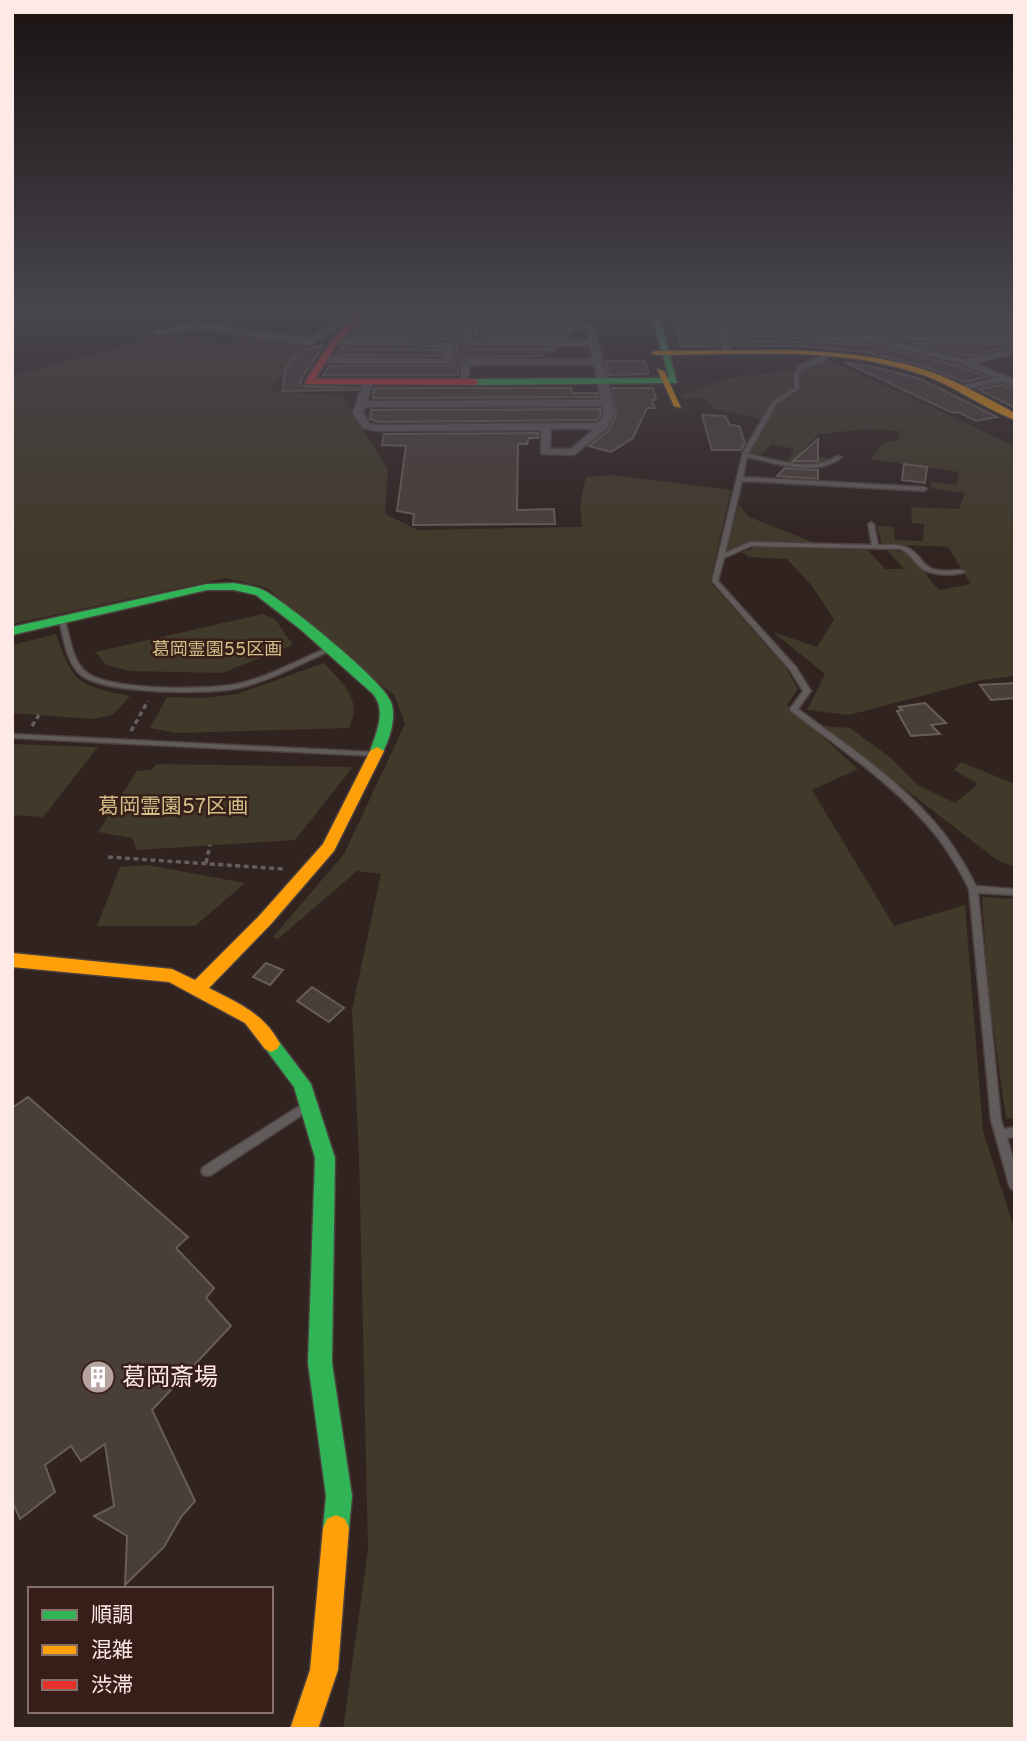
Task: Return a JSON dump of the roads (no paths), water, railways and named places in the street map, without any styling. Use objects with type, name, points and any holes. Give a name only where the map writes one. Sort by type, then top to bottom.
[{"type":"street","points":[[364,394],[358,413],[367,426],[376,428],[603,426]]},
{"type":"street","points":[[546,427],[545,452],[574,452],[603,426],[609,414],[606,394]]},
{"type":"street","points":[[671,394],[678,406]]},
{"type":"street","points":[[969,394],[1015,417]]},
{"type":"street","points":[[361,404],[608,403]]},
{"type":"street","points":[[12,631],[226,585],[261,593],[383,697],[388,715],[376,754],[329,847],[197,989]]},
{"type":"street","points":[[12,961],[90,966],[172,976],[251,1018],[302,1084],[325,1158],[320,1363],[339,1496],[324,1670],[304,1729]]},
{"type":"lane","points":[[788,394],[775,402],[745,455],[715,581],[793,669],[807,691],[794,709],[906,798],[963,865],[973,889],[996,1120],[1015,1185]]},
{"type":"lane","points":[[745,455],[810,466],[825,466],[839,457]]},
{"type":"lane","points":[[741,479],[924,489]]},
{"type":"lane","points":[[872,524],[875,547]]},
{"type":"lane","points":[[721,557],[750,544],[875,547],[909,550],[930,570],[962,572]]},
{"type":"lane","points":[[62,621],[78,666],[84,674],[102,682],[156,688],[210,690],[239,686],[329,649]]},
{"type":"lane","points":[[12,736],[376,754]]},
{"type":"lane","points":[[973,889],[1015,892]]},
{"type":"lane","points":[[208,1171],[309,1105]]},
{"type":"lane","points":[[1000,1135],[1015,1132]]},
{"type":"place","name":"葛岡斎場","points":[[98,1377]]},
{"type":"park label","name":"葛岡霊園55区画","points":[[217,649]]},
{"type":"park label","name":"葛岡霊園57区画","points":[[173,806]]}]
